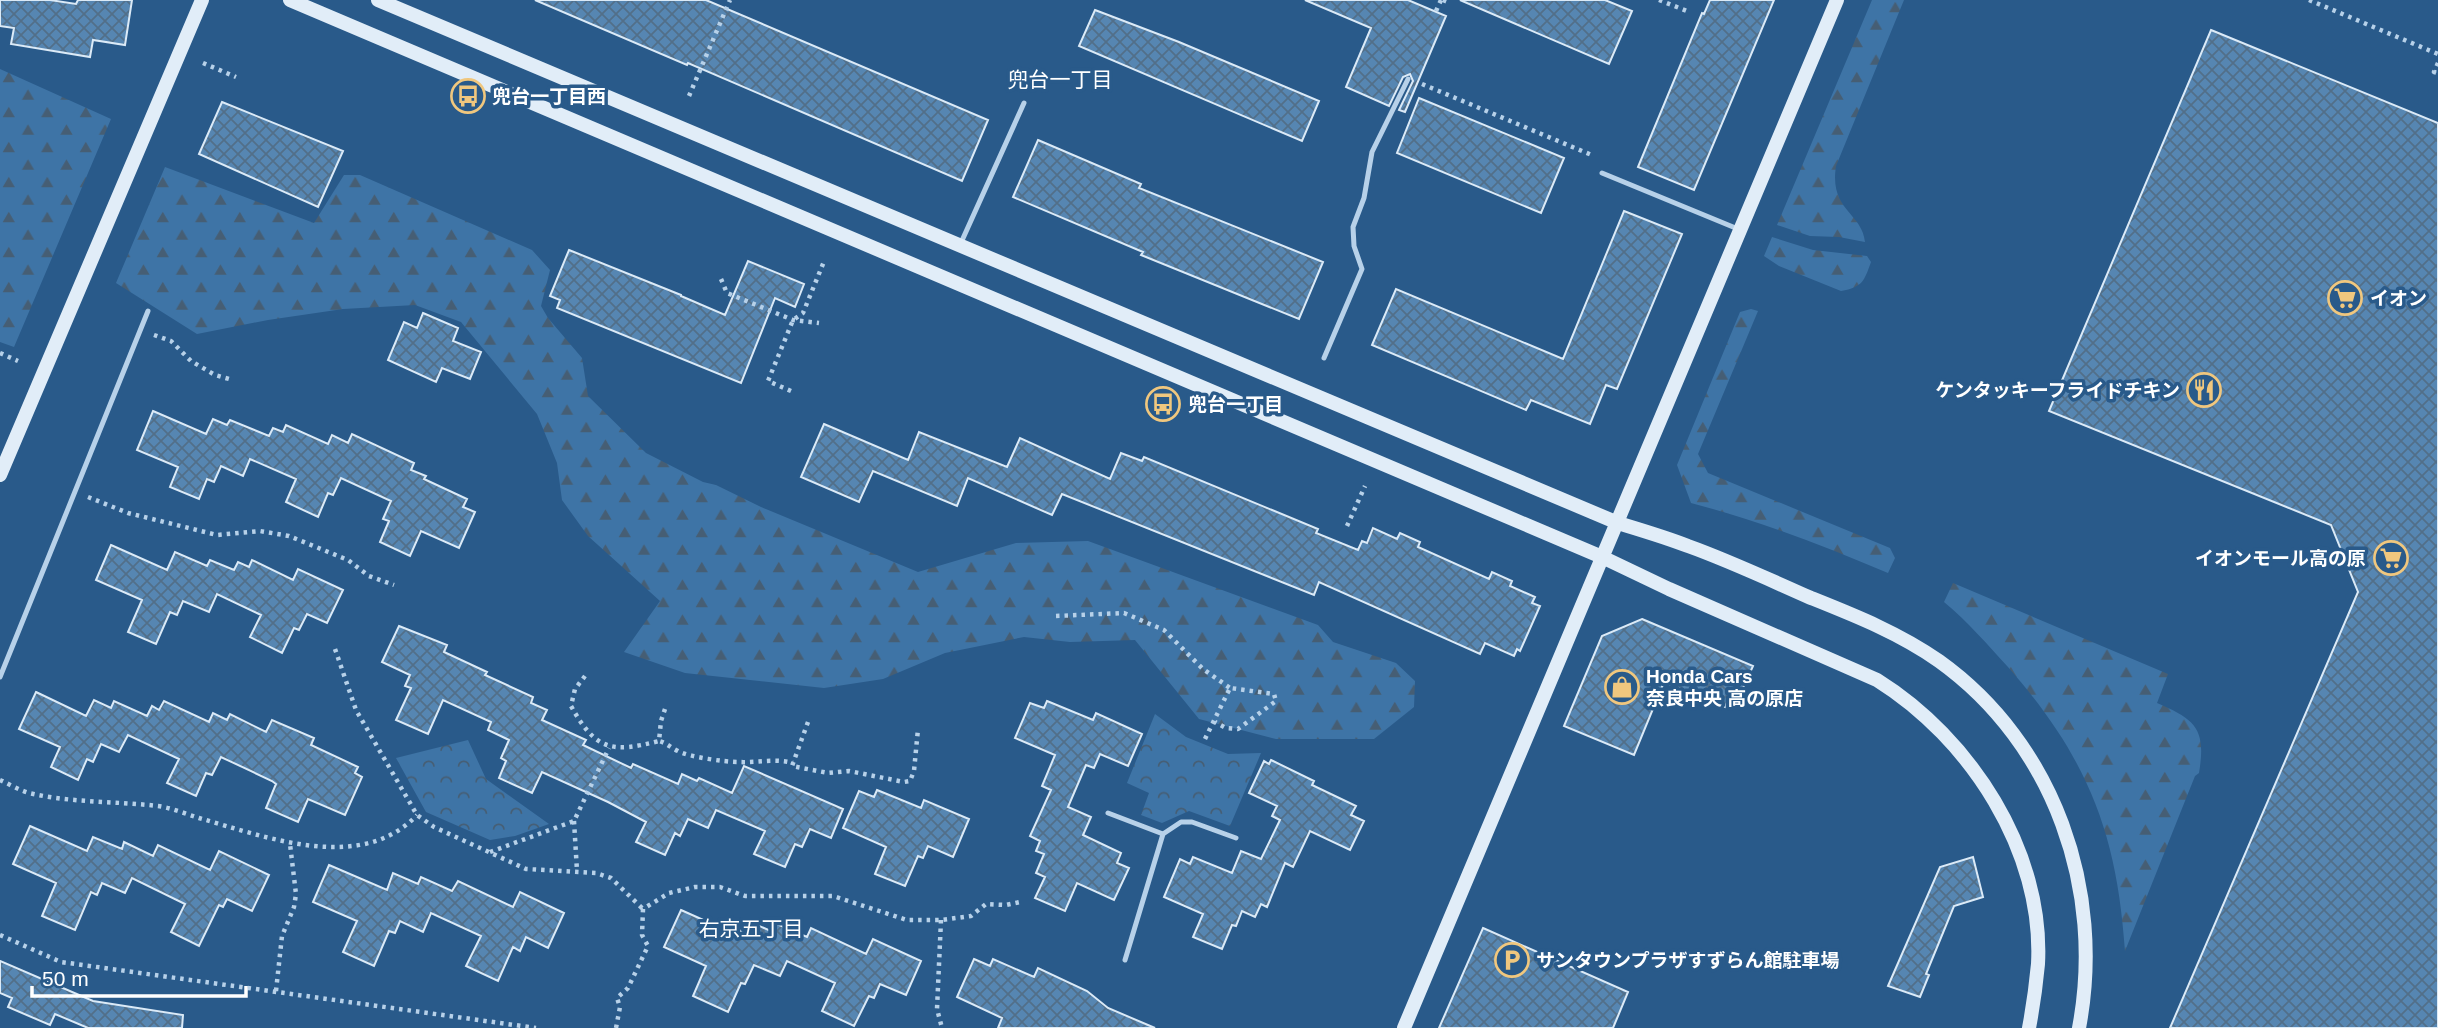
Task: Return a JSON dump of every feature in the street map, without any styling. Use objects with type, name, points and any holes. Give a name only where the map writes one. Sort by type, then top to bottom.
[{"type":"street","points":[[0,475],[202,0]]},
{"type":"street","points":[[290,0],[1602,557],[1877,680],[1904,697],[1940,728],[1992,798],[2014,842],[2033,905],[2037,936],[2038,964],[2029,1028]]},
{"type":"street","points":[[378,0],[1618,523],[1687,545],[1885,628],[1941,663],[1976,693],[2003,722],[2047,786],[2075,861],[2086,928],[2087,972],[2079,1028]]},
{"type":"street","points":[[1404,1028],[1837,0]]},
{"type":"lane","points":[[1324,358],[1362,269],[1354,246],[1353,227],[1364,198],[1372,152],[1408,79]]},
{"type":"lane","points":[[960,245],[1024,103]]},
{"type":"lane","points":[[1602,173],[1739,230]]},
{"type":"lane","points":[[0,677],[148,311]]},
{"type":"lane","points":[[1108,813],[1163,834]]},
{"type":"lane","points":[[1125,960],[1163,834],[1181,822],[1192,822],[1237,838]]},
{"type":"path","points":[[689,96],[730,0]]},
{"type":"path","points":[[1436,12],[1442,0],[1448,0]]},
{"type":"path","points":[[1659,0],[1686,11]]},
{"type":"path","points":[[2309,0],[2324,3],[2438,54]]},
{"type":"path","points":[[204,63],[236,76]]},
{"type":"path","points":[[2438,63],[2434,72],[2438,74]]},
{"type":"path","points":[[1408,79],[1594,156]]},
{"type":"path","points":[[791,391],[768,381],[793,320],[803,313],[825,259]]},
{"type":"path","points":[[721,279],[727,293],[793,320],[819,323]]},
{"type":"path","points":[[140,329],[171,341],[191,361],[215,375],[229,379]]},
{"type":"path","points":[[0,354],[18,361]]},
{"type":"path","points":[[1347,526],[1365,486]]},
{"type":"path","points":[[74,492],[128,513],[217,536],[260,531],[289,536],[348,560],[369,576],[394,585]]},
{"type":"path","points":[[1056,616],[1124,613],[1164,630],[1203,670],[1230,688],[1274,694],[1276,701],[1238,729],[1226,728],[1214,722]]},
{"type":"path","points":[[335,649],[356,710],[417,815],[434,827],[526,869],[577,872],[611,878],[643,909],[642,935],[648,946],[628,988],[617,998],[620,1007],[616,1028]]},
{"type":"path","points":[[585,676],[575,690],[571,706],[600,743],[609,748],[632,748],[659,741],[694,757],[737,762],[779,759],[793,763],[792,766],[828,772],[849,771],[904,782],[910,781],[914,771],[918,729]]},
{"type":"path","points":[[1205,739],[1230,688]]},
{"type":"path","points":[[659,741],[665,709]]},
{"type":"path","points":[[793,763],[808,722]]},
{"type":"path","points":[[577,872],[574,821],[609,748]]},
{"type":"path","points":[[0,780],[27,793],[160,806],[290,844],[352,847],[376,842],[405,828],[417,815]]},
{"type":"path","points":[[489,853],[574,821]]},
{"type":"path","points":[[276,991],[282,936],[294,907],[296,894],[290,844]]},
{"type":"path","points":[[643,909],[669,892],[695,887],[720,887],[745,896],[833,896],[907,919],[942,920],[971,916],[986,904],[1006,905],[1020,902]]},
{"type":"path","points":[[942,920],[937,1009],[942,1028]]},
{"type":"path","points":[[0,935],[61,962],[536,1028]]},
{"type":"green space","points":[[1872,0],[1904,0],[1836,166],[1837,193],[1863,232],[1865,242],[1839,237],[1810,236],[1777,225]]},
{"type":"green space","points":[[0,69],[111,119],[14,347],[0,342]]},
{"type":"green space","points":[[165,167],[314,223],[344,175],[360,175],[532,250],[550,270],[541,306],[582,358],[588,396],[646,453],[703,482],[716,485],[761,507],[918,572],[1016,543],[1088,541],[1318,625],[1333,642],[1396,663],[1415,681],[1414,707],[1374,739],[1276,739],[1199,719],[1135,640],[1070,642],[1024,637],[945,653],[883,679],[824,688],[685,673],[624,652],[660,601],[588,536],[562,500],[557,463],[537,414],[461,322],[415,305],[343,309],[197,334],[116,283]]},
{"type":"green space","points":[[1772,237],[1813,250],[1867,256],[1871,262],[1862,282],[1841,291],[1779,266],[1764,256]]},
{"type":"green space","points":[[1751,309],[1758,311],[1698,454],[1708,473],[1890,548],[1895,558],[1888,573],[1791,534],[1691,503],[1677,465],[1740,312]]},
{"type":"green space","points":[[1953,583],[2168,674],[2157,703],[2181,715],[2196,728],[2201,746],[2199,773],[2195,776],[2125,951],[2121,908],[2105,833],[2078,765],[2035,700],[2008,667],[1944,602]]},
{"type":"green space","points":[[1155,714],[1186,737],[1228,754],[1261,753],[1230,826],[1189,811],[1162,823],[1141,815],[1149,793],[1127,783]]},
{"type":"green space","points":[[468,740],[486,779],[549,824],[515,836],[490,840],[426,812],[396,758]]},
{"type":"building","points":[[0,0],[50,0],[76,4],[78,0],[132,0],[125,45],[93,40],[90,57],[11,44],[14,28],[0,26]]},
{"type":"building","points":[[535,0],[706,0],[988,120],[962,181]]},
{"type":"building","points":[[1305,0],[1408,0],[1446,16],[1405,112],[1399,110],[1413,81],[1410,74],[1403,77],[1389,106],[1346,87],[1371,28]]},
{"type":"building","points":[[1460,0],[1605,0],[1632,11],[1609,64]]},
{"type":"building","points":[[1710,0],[1774,0],[1694,190],[1638,167],[1702,13],[1704,14]]},
{"type":"building","points":[[1095,10],[1319,101],[1302,141],[1079,46]]},
{"type":"building","name":"イオンモール高の原","points":[[2211,30],[2438,123],[2438,1028],[2170,1028],[2358,592],[2331,525],[2049,411]]},
{"type":"building","points":[[1419,98],[1564,158],[1541,213],[1397,153]]},
{"type":"building","points":[[222,102],[343,151],[318,207],[199,154]]},
{"type":"building","points":[[1038,140],[1141,184],[1139,188],[1323,262],[1299,319],[1141,255],[1143,252],[1013,197]]},
{"type":"building","points":[[1624,211],[1682,234],[1617,389],[1606,385],[1590,424],[1531,400],[1526,410],[1372,345],[1396,289],[1563,359]]},
{"type":"building","points":[[569,250],[725,315],[748,261],[804,284],[795,307],[775,298],[741,383],[557,308],[560,300],[550,296]]},
{"type":"building","points":[[423,313],[458,328],[453,341],[481,352],[470,379],[442,368],[436,382],[388,360],[404,322],[417,328]]},
{"type":"building","points":[[153,411],[206,434],[213,419],[227,425],[230,420],[269,436],[273,428],[283,432],[286,425],[328,444],[332,435],[348,443],[352,434],[414,463],[411,470],[467,499],[463,507],[475,512],[459,548],[421,531],[410,556],[380,542],[389,521],[383,519],[391,501],[341,478],[333,495],[328,493],[318,517],[286,502],[296,479],[250,459],[243,476],[221,466],[214,482],[207,479],[199,499],[170,487],[178,467],[137,450]]},
{"type":"building","points":[[824,424],[908,460],[919,432],[1007,467],[1020,438],[1110,479],[1121,453],[1142,461],[1144,457],[1318,529],[1316,533],[1358,550],[1362,541],[1367,543],[1373,528],[1397,539],[1400,533],[1420,542],[1418,547],[1489,579],[1492,572],[1512,581],[1510,586],[1535,597],[1532,603],[1540,606],[1520,651],[1517,649],[1514,656],[1485,643],[1480,654],[1319,582],[1314,595],[1062,494],[1052,515],[968,478],[957,506],[873,471],[859,502],[801,477]]},
{"type":"building","points":[[111,545],[167,570],[175,552],[207,566],[210,560],[234,570],[238,562],[249,567],[252,560],[293,580],[298,569],[343,590],[327,623],[307,614],[299,630],[294,628],[282,653],[250,637],[261,615],[217,594],[209,612],[183,601],[177,615],[170,612],[156,644],[128,632],[142,600],[96,580]]},
{"type":"building","name":"Honda Cars 奈良中央 高の原店","points":[[1642,619],[1753,666],[1740,695],[1732,691],[1725,707],[1664,682],[1634,755],[1564,726],[1602,636]]},
{"type":"building","points":[[399,626],[447,645],[444,652],[533,697],[531,703],[547,710],[542,720],[586,740],[583,745],[631,768],[633,764],[678,784],[682,774],[697,781],[699,778],[732,793],[744,766],[843,809],[831,838],[810,829],[802,847],[795,844],[785,867],[754,854],[765,831],[716,810],[708,828],[688,819],[680,836],[675,833],[665,855],[636,842],[646,822],[608,802],[542,772],[532,793],[499,778],[506,761],[501,758],[509,740],[488,730],[491,722],[443,700],[428,734],[396,720],[411,688],[405,686],[410,675],[382,662]]},
{"type":"building","points":[[36,692],[86,716],[94,700],[111,708],[114,701],[147,716],[152,706],[159,710],[164,701],[209,722],[213,713],[227,720],[230,714],[266,732],[272,720],[314,738],[311,745],[358,767],[355,773],[362,777],[345,815],[308,799],[298,822],[266,808],[276,784],[221,757],[212,775],[206,773],[196,796],[167,783],[179,759],[128,735],[119,752],[101,744],[93,762],[87,759],[78,780],[51,767],[60,747],[19,729]]},
{"type":"building","points":[[1047,701],[1093,720],[1096,713],[1142,734],[1128,766],[1100,754],[1094,768],[1086,765],[1068,807],[1091,817],[1083,835],[1121,853],[1117,863],[1129,868],[1114,900],[1077,883],[1065,911],[1035,898],[1045,877],[1036,873],[1044,854],[1036,851],[1040,841],[1030,836],[1051,790],[1042,786],[1055,755],[1015,738],[1030,703],[1044,708]]},
{"type":"building","points":[[1271,760],[1314,781],[1312,785],[1356,806],[1351,815],[1364,821],[1350,850],[1310,831],[1293,867],[1285,863],[1267,907],[1261,904],[1255,917],[1242,911],[1236,926],[1232,925],[1222,949],[1193,937],[1203,914],[1164,897],[1180,859],[1190,864],[1193,857],[1232,873],[1241,851],[1261,859],[1280,820],[1272,816],[1277,806],[1249,793],[1264,761],[1269,764]]},
{"type":"building","points":[[877,790],[921,808],[924,800],[969,819],[953,857],[928,846],[923,858],[918,856],[905,886],[875,874],[886,847],[843,828],[859,791],[874,797]]},
{"type":"building","points":[[30,826],[87,851],[93,837],[122,849],[124,842],[153,856],[158,845],[210,870],[219,851],[269,875],[252,911],[227,899],[223,907],[219,905],[199,946],[171,932],[185,904],[132,878],[125,893],[102,883],[97,895],[91,892],[75,930],[42,916],[56,883],[13,864]]},
{"type":"building","points":[[1973,857],[1983,897],[1954,906],[1926,974],[1929,975],[1920,997],[1888,986],[1940,867]]},
{"type":"building","points":[[329,865],[387,890],[393,873],[418,884],[421,877],[452,891],[458,881],[513,907],[520,892],[564,913],[548,948],[526,937],[520,951],[513,947],[498,981],[466,966],[481,936],[431,913],[423,932],[400,921],[395,933],[389,931],[374,966],[343,952],[357,921],[313,902]]},
{"type":"building","points":[[681,910],[739,936],[746,920],[773,932],[777,924],[807,937],[811,928],[866,954],[873,939],[921,961],[906,995],[880,984],[874,998],[869,996],[854,1026],[822,1011],[835,983],[787,961],[780,976],[754,965],[745,984],[741,983],[728,1012],[693,996],[706,966],[664,947]]},
{"type":"building","name":"サンタウンプラザすずらん館駐車場","points":[[1483,928],[1628,992],[1613,1028],[1439,1028]]},
{"type":"building","points":[[974,959],[990,966],[993,959],[1034,977],[1038,968],[1087,991],[1108,1008],[1155,1028],[998,1028],[1002,1018],[957,997]]},
{"type":"building","points":[[0,961],[93,1001],[183,1015],[182,1028],[88,1028],[55,1014],[50,1025],[8,1007],[12,998],[0,993]]},
{"type":"place","name":"兜台一丁目西","points":[[468,96]]},
{"type":"place","name":"イオン","points":[[2345,298]]},
{"type":"place","name":"ケンタッキーフライドチキン","points":[[2204,390]]},
{"type":"place","name":"兜台一丁目","points":[[1163,404]]},
{"type":"place","name":"イオンモール高の原","points":[[2391,558]]},
{"type":"place","name":"Honda Cars 奈良中央 高の原店","points":[[1622,687]]},
{"type":"place","name":"サンタウンプラザすずらん館駐車場","points":[[1512,960]]},
{"type":"district","name":"兜台一丁目","points":[[1060,80]]},
{"type":"district","name":"右京五丁目","points":[[751,929]]}]
